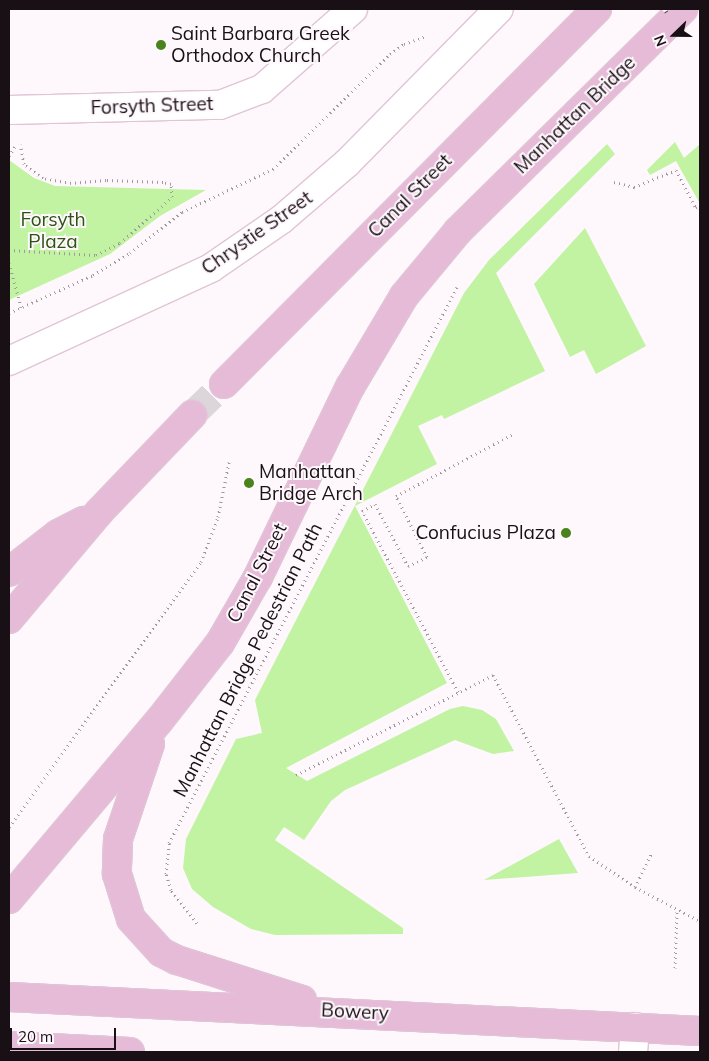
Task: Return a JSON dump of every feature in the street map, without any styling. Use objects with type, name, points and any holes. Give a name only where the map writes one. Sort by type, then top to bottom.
[{"type":"main road","name":"Forsyth Street","points":[[9,110],[220,105],[262,89],[353,9]]},
{"type":"main road","name":"Chrystie Street","points":[[9,361],[211,268],[316,191],[499,9]]},
{"type":"main road","name":"Canal Street","points":[[224,384],[596,9]]},
{"type":"main road","name":"Manhattan Bridge","points":[[489,200],[683,9]]},
{"type":"main road","name":"Canal Street","points":[[9,899],[159,721],[220,643],[238,612],[316,451],[384,327],[429,265],[489,200]]},
{"type":"main road","points":[[9,619],[100,512],[192,415]]},
{"type":"main road","points":[[9,572],[58,534],[100,512]]},
{"type":"main road","points":[[159,721],[138,771],[118,839],[117,874],[131,919],[155,947],[177,960],[337,1011]]},
{"type":"main road","name":"Bowery","points":[[9,997],[337,1011],[634,1039],[700,1031]]},
{"type":"main road","points":[[9,1046],[130,1052]]},
{"type":"path","points":[[9,313],[111,265],[182,212],[212,196],[273,169],[390,54],[404,44],[429,35]]},
{"type":"path","points":[[9,156],[18,143],[24,164],[43,178],[71,183],[122,180],[163,182],[171,184],[172,190],[170,202],[120,243],[96,255],[9,250]]},
{"type":"path","points":[[614,182],[634,187],[676,170],[696,208],[700,206]]},
{"type":"path","points":[[9,263],[21,308]]},
{"type":"path","name":"Manhattan Bridge Pedestrian Path","points":[[197,923],[171,890],[166,859],[169,842],[462,278]]},
{"type":"path","points":[[458,692],[362,511],[375,504],[408,566],[427,557],[396,496],[513,434]]},
{"type":"path","points":[[9,827],[201,562],[218,517],[229,462]]},
{"type":"path","points":[[296,775],[493,675],[580,843],[589,856],[635,887],[700,921]]},
{"type":"path","points":[[635,887],[651,854]]},
{"type":"path","points":[[675,968],[677,910]]},
{"type":"green space","points":[[675,142],[684,158],[700,144],[699,202],[676,161],[650,175],[647,170]]},
{"type":"green space","points":[[607,144],[615,154],[496,273],[545,371],[444,419],[442,415],[418,426],[437,464],[355,506],[447,683],[286,768],[307,781],[450,709],[463,706],[482,710],[496,719],[514,751],[493,754],[455,740],[345,790],[331,801],[304,840],[284,827],[275,840],[403,928],[403,934],[275,935],[251,929],[213,907],[192,889],[183,868],[186,839],[236,739],[262,733],[255,700],[464,293],[489,260]]},
{"type":"green space","name":"Forsyth Plaza","points":[[9,160],[34,178],[55,186],[206,190],[160,216],[110,254],[9,300]]},
{"type":"green space","points":[[585,228],[646,346],[596,374],[584,350],[570,357],[534,284]]},
{"type":"green space","points":[[559,839],[578,873],[484,880]]},
{"type":"tunnel","points":[[192,415],[224,384]]},
{"type":"place","name":"Saint Barbara Greek Orthodox Church","points":[[161,45]]},
{"type":"place","name":"Manhattan Bridge Arch","points":[[249,483]]},
{"type":"place","name":"Confucius Plaza","points":[[566,533]]}]
